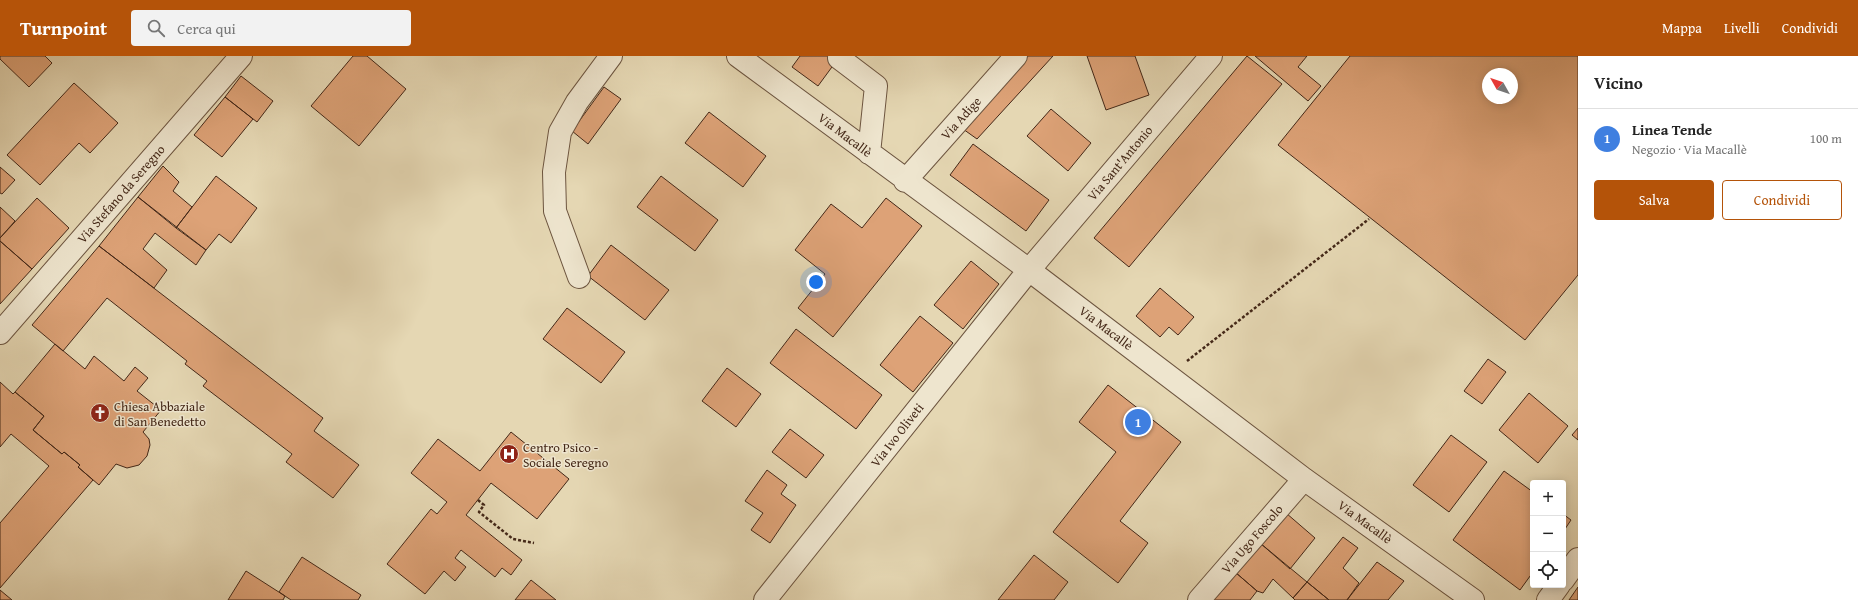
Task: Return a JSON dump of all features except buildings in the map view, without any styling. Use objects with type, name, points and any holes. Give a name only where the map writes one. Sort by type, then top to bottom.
[{"type":"street","name":"Via Stefano da Seregno","points":[[0,333],[241,56]]},
{"type":"street","points":[[579,277],[555,211],[554,172],[560,132],[577,102],[611,56]]},
{"type":"street","name":"Via Macallè","points":[[738,56],[905,181],[1029,270],[1304,479],[1473,600]]},
{"type":"street","name":"Via Adige","points":[[905,181],[1016,56]]},
{"type":"street","name":"Via Sant'Antonio","points":[[1029,270],[1211,56]]},
{"type":"street","points":[[839,58],[876,86],[869,153]]},
{"type":"street","name":"Via Ivo Oliveti","points":[[765,600],[1029,270]]},
{"type":"street","name":"Via Ugo Foscolo","points":[[1199,600],[1304,479]]},
{"type":"street","points":[[1566,576],[1578,559]]},
{"type":"street","points":[[1548,600],[1557,588]]},
{"type":"path","points":[[1173,379],[1188,359],[1369,219]]},
{"type":"path","points":[[478,500],[484,505],[479,512],[514,539],[534,543]]},
{"type":"place","name":"Chiesa Abbaziale di San Benedetto","points":[[100,413]]},
{"type":"place","name":"Linea Tende","points":[[1138,422]]},
{"type":"place","name":"Centro Psico - Sociale Seregno","points":[[509,454]]}]
